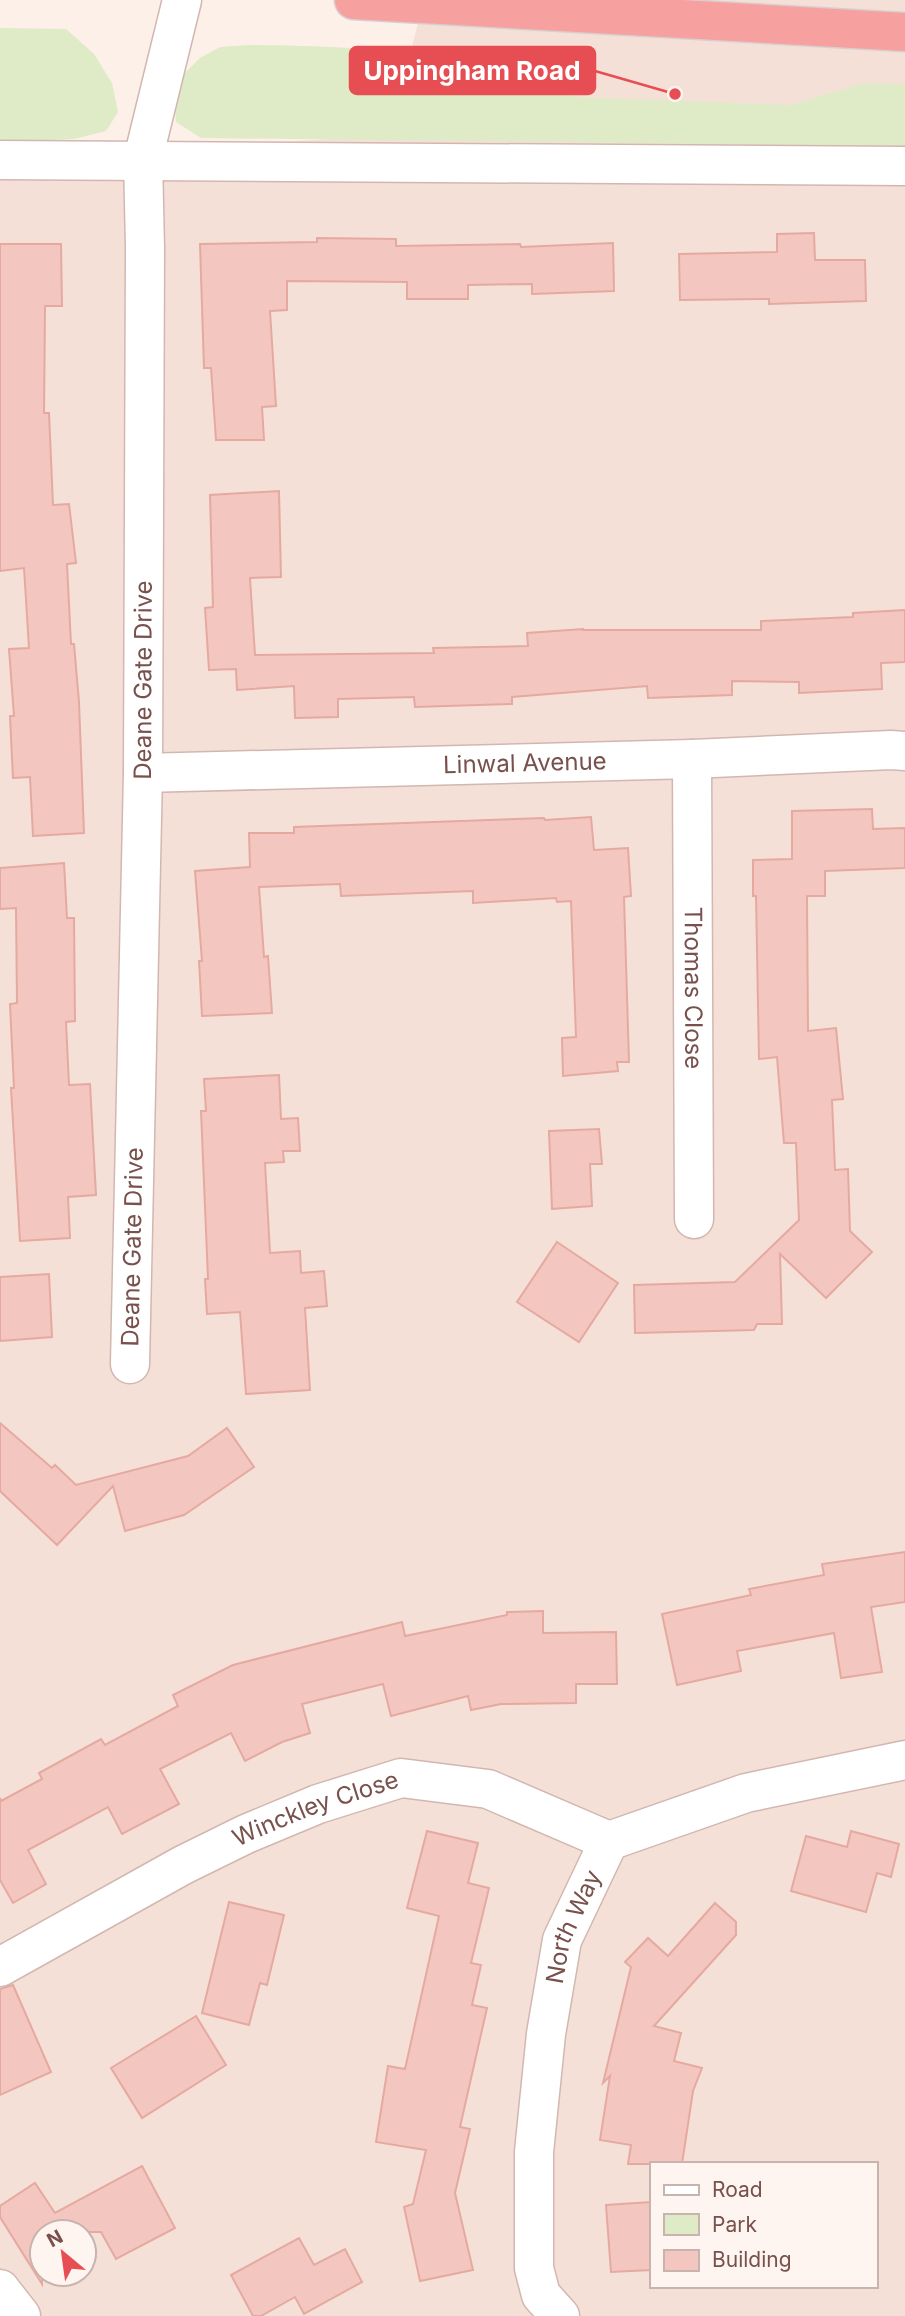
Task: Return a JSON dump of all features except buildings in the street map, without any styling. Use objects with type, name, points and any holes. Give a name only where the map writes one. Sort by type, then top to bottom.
[{"type":"highway","points":[[355,0],[669,10],[905,32]]},
{"type":"street","name":"Deane Gate Drive","points":[[130,1364],[143,773],[143,159],[182,0]]},
{"type":"street","points":[[0,160],[905,166]]},
{"type":"street","name":"Linwal Avenue","points":[[143,773],[905,751]]},
{"type":"street","name":"Thomas Close","points":[[692,759],[694,1219]]},
{"type":"street","name":"North Way","points":[[560,2316],[541,2295],[534,2268],[534,2152],[540,2087],[562,1940],[609,1841],[746,1793],[905,1760]]},
{"type":"street","name":"Winckley Close","points":[[0,1967],[183,1865],[246,1834],[318,1804],[401,1778],[488,1789],[609,1841]]},
{"type":"street","points":[[0,2289],[21,2316]]},
{"type":"shaded area","points":[[424,0],[905,0],[905,2316],[0,2316],[0,161],[389,135]]},
{"type":"green space","points":[[0,28],[66,29],[94,54],[112,83],[118,112],[106,131],[74,139],[0,142]]},
{"type":"green space","points":[[249,45],[447,54],[513,61],[518,65],[515,85],[579,97],[791,105],[864,83],[905,84],[905,146],[201,138],[176,122],[174,93],[183,75],[200,58],[220,47]]},
{"type":"place","name":"Uppingham Road","points":[[675,94]]}]
